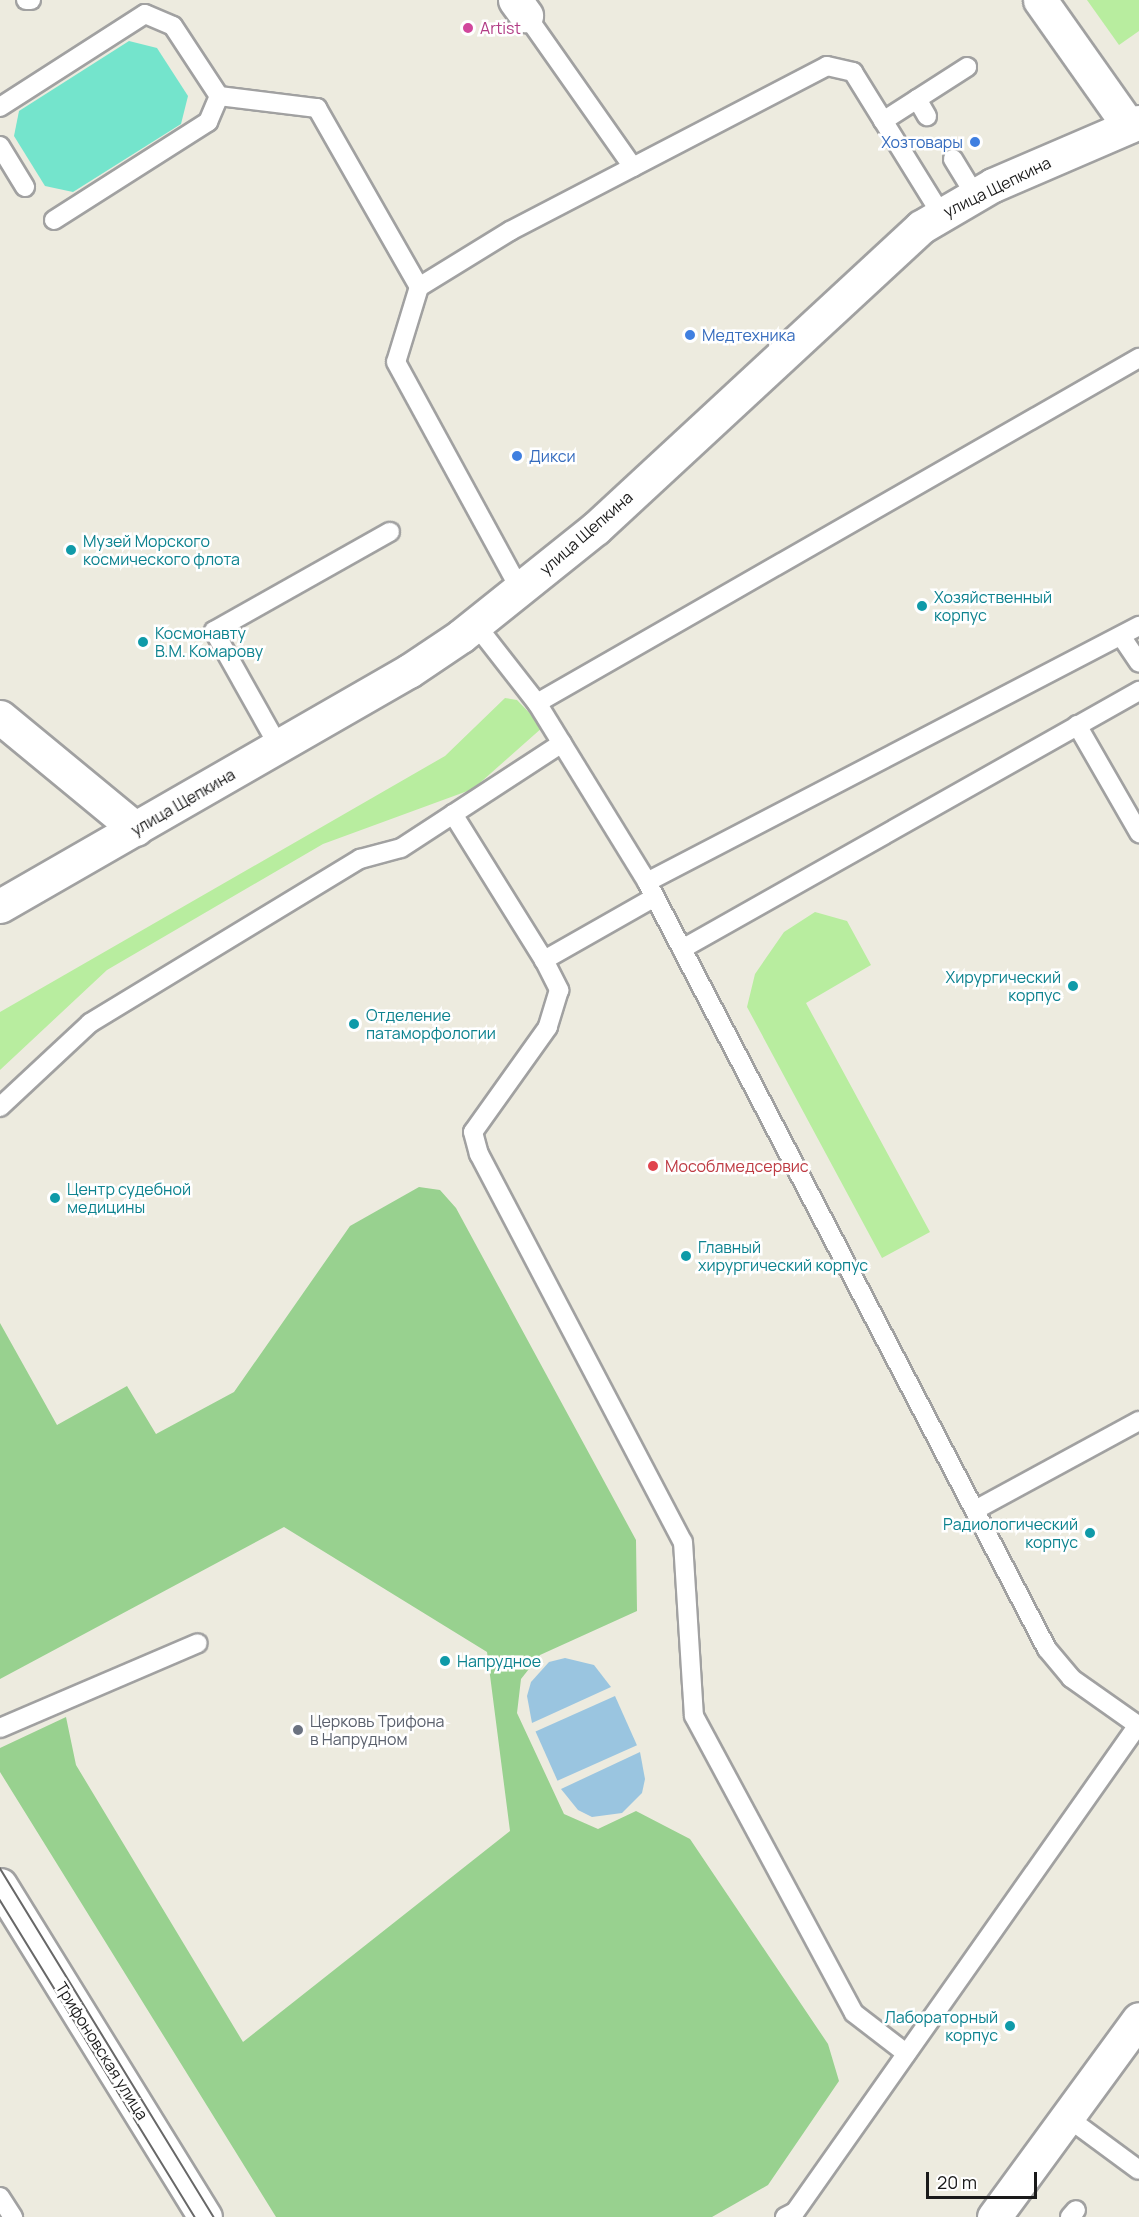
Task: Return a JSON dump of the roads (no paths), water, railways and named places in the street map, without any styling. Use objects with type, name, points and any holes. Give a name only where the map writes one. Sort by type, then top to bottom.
[{"type":"street","points":[[1040,0],[1134,124]]},
{"type":"street","name":"улица Щепкина","points":[[0,906],[409,671],[476,625],[596,528],[882,260],[940,214],[975,195],[1134,124]]},
{"type":"street","points":[[0,717],[136,829]]},
{"type":"street","name":"Трифоновская улица","points":[[0,1885],[205,2217]]},
{"type":"street","points":[[994,2217],[1139,2019]]},
{"type":"lane","points":[[26,0],[31,0]]},
{"type":"lane","points":[[0,107],[141,7],[172,26],[219,96],[317,108],[419,287]]},
{"type":"lane","points":[[520,8],[633,167]]},
{"type":"lane","points":[[520,589],[396,362],[419,287],[510,231],[826,66],[853,72],[940,214]]},
{"type":"lane","points":[[883,121],[967,66]]},
{"type":"lane","points":[[54,220],[208,122],[219,96]]},
{"type":"lane","points":[[916,99],[927,116]]},
{"type":"lane","points":[[0,146],[25,187]]},
{"type":"lane","points":[[953,159],[975,195]]},
{"type":"lane","points":[[537,703],[1139,358]]},
{"type":"lane","points":[[279,747],[214,631],[390,532]]},
{"type":"lane","points":[[476,625],[537,703],[651,890],[1047,1649],[1071,1678],[1138,1726],[795,2212],[786,2217]]},
{"type":"lane","points":[[544,960],[651,890],[1139,626]]},
{"type":"lane","points":[[1121,636],[1139,663]]},
{"type":"lane","points":[[682,949],[1139,691]]},
{"type":"lane","points":[[1077,725],[1139,834]]},
{"type":"lane","points":[[0,1107],[90,1023],[360,859],[401,848],[562,743]]},
{"type":"lane","points":[[453,814],[544,960],[560,990],[558,1003],[548,1027],[482,1114],[473,1132],[479,1154],[683,1542],[694,1716],[854,2013],[906,2053]]},
{"type":"lane","points":[[975,1510],[1139,1421]]},
{"type":"lane","points":[[0,1728],[198,1643]]},
{"type":"lane","points":[[1067,2117],[1139,2170]]},
{"type":"lane","points":[[0,2197],[12,2217]]},
{"type":"tram line","points":[[0,1868],[214,2217]]},
{"type":"tram line","points":[[0,1900],[195,2217]]},
{"type":"place","name":"Artist","points":[[468,28]]},
{"type":"place","name":"Хозтовары","points":[[975,142]]},
{"type":"place","name":"Медтехника","points":[[690,335]]},
{"type":"place","name":"Дикси","points":[[517,456]]},
{"type":"place","name":"Музей Морского космического флота","points":[[71,550]]},
{"type":"place","name":"Хозяйственный корпус","points":[[922,606]]},
{"type":"place","name":"Космонавту В.М. Комарову","points":[[143,642]]},
{"type":"place","name":"Хирургический корпус","points":[[1073,986]]},
{"type":"place","name":"Отделение патаморфологии","points":[[354,1024]]},
{"type":"place","name":"Мособлмедсервис","points":[[653,1166]]},
{"type":"place","name":"Центр судебной медицины","points":[[55,1198]]},
{"type":"place","name":"Главный хирургический корпус","points":[[686,1256]]},
{"type":"place","name":"Радиологический корпус","points":[[1090,1533]]},
{"type":"place","name":"Напрудное","points":[[445,1661]]},
{"type":"place","name":"Церковь Трифона в Напрудном","points":[[298,1730]]},
{"type":"place","name":"Лабораторный корпус","points":[[1010,2026]]}]
